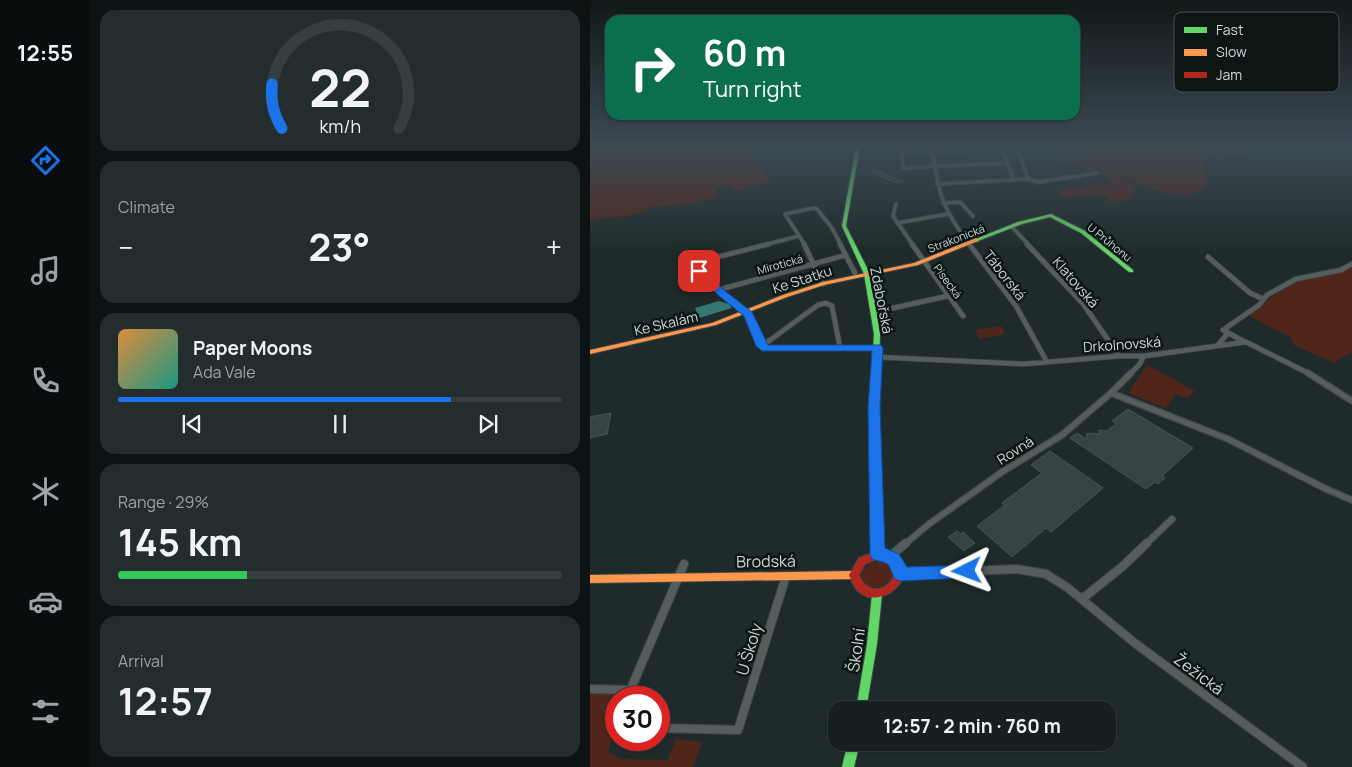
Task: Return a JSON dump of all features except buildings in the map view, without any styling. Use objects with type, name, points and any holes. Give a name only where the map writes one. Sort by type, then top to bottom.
[{"type":"street","name":"Zdabořská","points":[[852,182],[844,226],[867,274],[878,348],[874,407],[877,555]]},
{"type":"street","points":[[937,184],[979,182]]},
{"type":"street","name":"Táborská","points":[[937,184],[948,214],[967,244],[1016,306],[1047,362]]},
{"type":"street","points":[[943,204],[960,202],[973,216]]},
{"type":"street","name":"Písecká","points":[[896,204],[893,216],[923,262],[963,316]]},
{"type":"street","name":"Zdabořská","points":[[799,236],[785,214],[817,209],[832,228],[855,273]]},
{"type":"street","points":[[897,222],[948,214]]},
{"type":"street","name":"Strakonická","points":[[867,274],[903,268],[923,262],[1012,227],[1051,215]]},
{"type":"street","name":"U Průhonu","points":[[1051,215],[1083,232],[1131,271]]},
{"type":"street","name":"Klatovská","points":[[1012,227],[1084,304],[1119,356]]},
{"type":"street","points":[[823,284],[799,236],[694,263],[699,271],[718,290],[746,311],[762,346],[771,349],[878,348]]},
{"type":"street","name":"Mirotická","points":[[718,290],[846,255]]},
{"type":"street","points":[[1208,257],[1250,293],[1263,298]]},
{"type":"street","points":[[1218,346],[1225,331],[1259,305],[1263,298],[1296,279],[1341,270],[1352,264]]},
{"type":"street","name":"Ke Statku","points":[[746,311],[823,284],[867,274]]},
{"type":"street","points":[[874,312],[948,296]]},
{"type":"street","points":[[762,346],[818,305],[826,303],[832,306],[840,348]]},
{"type":"street","name":"Ke Skalám","points":[[590,352],[694,330],[746,311]]},
{"type":"street","points":[[1225,331],[1307,372],[1352,401]]},
{"type":"street","name":"Drkolnovská","points":[[877,357],[1024,364],[1119,356],[1144,356],[1246,342]]},
{"type":"street","name":"Rovná","points":[[890,556],[929,524],[988,482],[1062,435],[1111,393],[1139,365],[1144,356]]},
{"type":"street","points":[[1111,393],[1228,439],[1326,489],[1352,500]]},
{"type":"street","points":[[1082,599],[1123,566],[1172,519]]},
{"type":"street","points":[[870,556],[890,556],[899,565],[900,574],[895,586],[887,592],[877,594],[867,593],[858,588],[854,575],[861,562],[870,556]]},
{"type":"street","points":[[632,686],[684,564]]},
{"type":"street","name":"Žežická","points":[[900,574],[1031,570],[1057,580],[1136,644],[1303,767]]},
{"type":"street","name":"Brodská","points":[[590,579],[854,575]]},
{"type":"street","name":"U Školy","points":[[670,728],[738,730],[786,576]]},
{"type":"street","name":"Školní","points":[[862,701],[872,644],[877,594]]},
{"type":"street","points":[[590,688],[605,690]]},
{"type":"street","points":[[848,767],[852,751]]},
{"type":"shaded area","points":[[590,182],[769,182],[735,191],[728,186],[714,188],[719,194],[706,200],[654,207],[632,215],[606,217],[590,221]]},
{"type":"shaded area","points":[[1111,182],[1126,182],[1137,189],[1125,201],[1108,202],[1105,195],[1059,196],[1059,190]]},
{"type":"shaded area","points":[[1132,182],[1207,182],[1208,187],[1197,192],[1173,194]]},
{"type":"shaded area","points":[[1352,265],[1352,352],[1334,363],[1294,345],[1290,337],[1248,315],[1288,285],[1310,276],[1350,269]]},
{"type":"shaded area","points":[[1001,326],[1005,334],[979,339],[975,330]]},
{"type":"shaded area","points":[[1147,365],[1195,391],[1187,398],[1175,394],[1166,408],[1128,393]]},
{"type":"shaded area","points":[[883,561],[892,568],[892,579],[880,587],[865,585],[861,577],[864,569],[872,563]]},
{"type":"shaded area","points":[[590,689],[605,689],[605,751],[621,759],[668,760],[676,739],[702,742],[693,767],[590,767]]},
{"type":"water","points":[[719,301],[729,304],[732,308],[699,318],[695,308]]},
{"type":"traffic: fast","points":[[852,182],[844,226],[867,274],[877,334],[874,407],[877,555]]},
{"type":"traffic: fast","points":[[976,240],[1020,223],[1051,215],[1083,232],[1131,271]]},
{"type":"traffic: fast","points":[[862,701],[872,644],[877,594]]},
{"type":"traffic: fast","points":[[848,767],[852,751]]},
{"type":"traffic: slow","points":[[590,352],[714,324],[785,296],[823,284],[916,264],[976,240]]},
{"type":"traffic: slow","points":[[590,579],[854,575]]},
{"type":"traffic: jam","points":[[877,555],[892,559],[899,567],[899,575],[895,583],[887,590],[878,594],[868,593],[859,586],[854,575],[862,561],[877,555]]},
{"type":"route","points":[[699,271],[721,293],[749,314],[762,346],[766,348],[878,348],[874,407],[877,555],[894,558],[899,565],[900,574],[967,571]]}]
